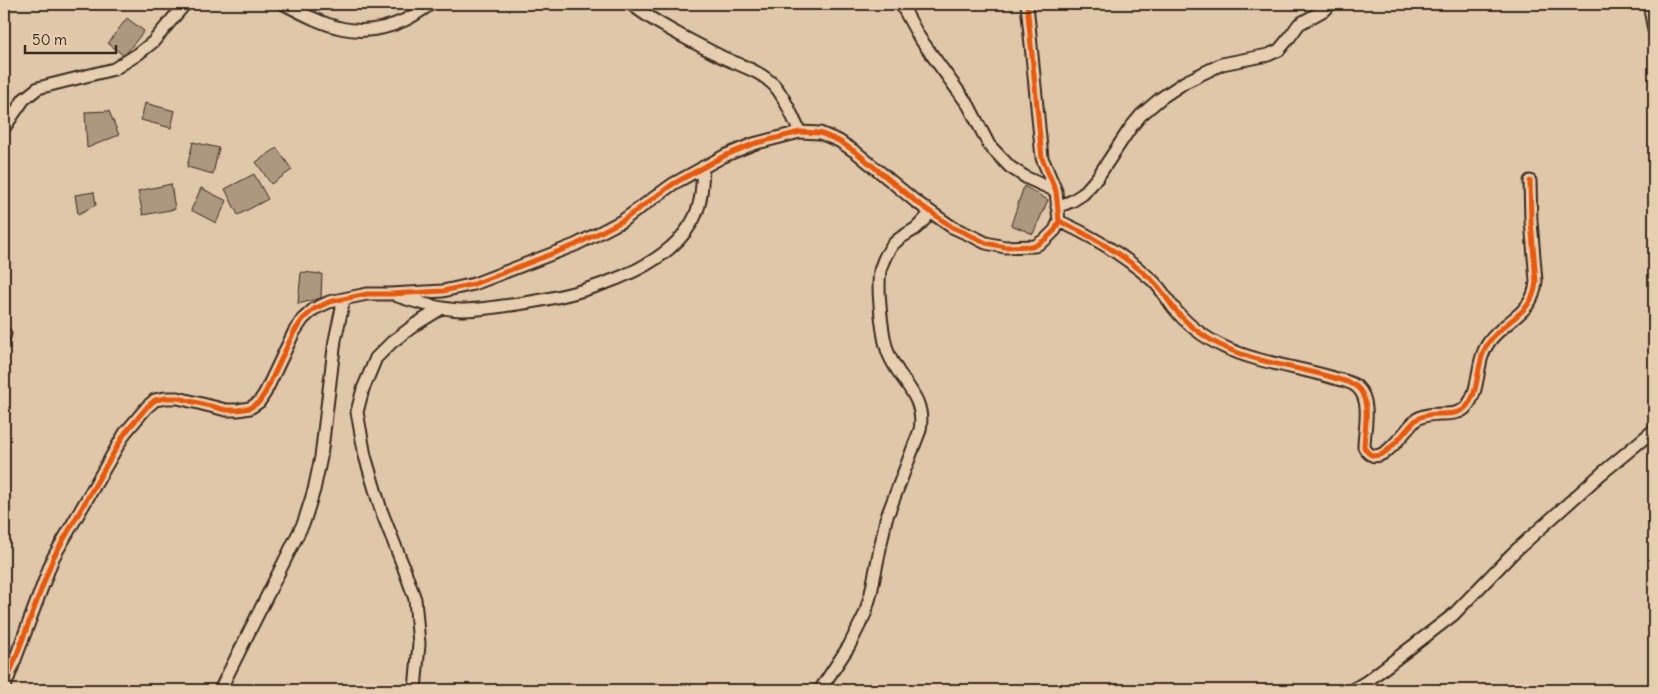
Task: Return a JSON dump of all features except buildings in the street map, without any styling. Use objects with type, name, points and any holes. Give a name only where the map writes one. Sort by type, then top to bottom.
[{"type":"street","points":[[284,4],[329,25],[347,31],[361,31],[393,25],[407,20],[431,4]]},
{"type":"street","points":[[631,4],[655,22],[760,75],[774,85],[800,132]]},
{"type":"street","points":[[900,4],[919,37],[968,106],[989,146],[1010,167],[1027,178],[1056,191]]},
{"type":"street","points":[[4,689],[53,558],[124,433],[137,417],[155,400],[166,398],[178,398],[226,410],[250,408],[259,402],[265,393],[287,343],[303,319],[314,309],[329,302],[367,294],[443,291],[474,284],[575,245],[622,221],[673,184],[703,167],[753,144],[800,132],[820,133],[839,142],[952,227],[974,238],[1005,247],[1035,246],[1046,239],[1055,230],[1059,221],[1056,191],[1042,158],[1026,4]]},
{"type":"street","points":[[1057,206],[1072,201],[1083,194],[1131,127],[1141,115],[1161,98],[1185,82],[1222,64],[1273,53],[1289,38],[1299,24],[1326,9],[1330,4]]},
{"type":"street","points":[[1649,4],[1654,30]]},
{"type":"street","points":[[4,128],[24,99],[38,88],[114,68],[132,59],[153,42],[179,5]]},
{"type":"street","points":[[391,294],[442,308],[461,310],[490,308],[561,297],[595,288],[652,261],[669,250],[686,231],[693,221],[702,193],[703,167]]},
{"type":"street","points":[[1059,221],[1081,231],[1106,246],[1147,276],[1185,321],[1202,336],[1234,351],[1346,381],[1358,387],[1364,398],[1366,414],[1364,447],[1367,452],[1375,456],[1384,454],[1391,449],[1407,428],[1425,415],[1432,413],[1456,413],[1466,408],[1473,398],[1481,357],[1488,343],[1497,332],[1530,304],[1536,289],[1530,181]]},
{"type":"street","points":[[820,690],[849,646],[865,614],[886,520],[920,430],[922,419],[918,402],[889,355],[885,341],[879,289],[880,273],[886,255],[896,240],[915,228],[931,212]]},
{"type":"street","points":[[220,690],[304,522],[312,498],[321,457],[335,340],[344,299]]},
{"type":"street","points":[[415,690],[419,644],[414,599],[402,563],[380,510],[365,456],[357,412],[363,389],[376,358],[392,342],[442,308]]},
{"type":"street","points":[[1352,690],[1366,682],[1453,616],[1513,553],[1601,474],[1654,430]]},
{"type":"cycle path","points":[[4,689],[53,558],[125,433],[155,400],[178,398],[226,410],[250,408],[259,402],[265,393],[294,332],[303,319],[314,309],[329,302],[367,294],[443,291],[474,284],[575,245],[597,234],[622,221],[673,184],[724,156],[753,144],[800,132],[820,133],[839,141],[857,153],[915,201],[952,227],[986,243],[1005,247],[1035,246],[1046,239],[1055,230],[1059,221],[1056,191],[1042,158],[1027,4]]},
{"type":"cycle path","points":[[1059,221],[1108,247],[1142,271],[1158,286],[1184,319],[1202,335],[1216,343],[1250,357],[1343,380],[1356,386],[1365,400],[1364,447],[1370,454],[1377,456],[1392,447],[1417,419],[1423,416],[1457,413],[1467,406],[1474,392],[1482,358],[1489,342],[1530,301],[1536,281],[1530,181]]}]
